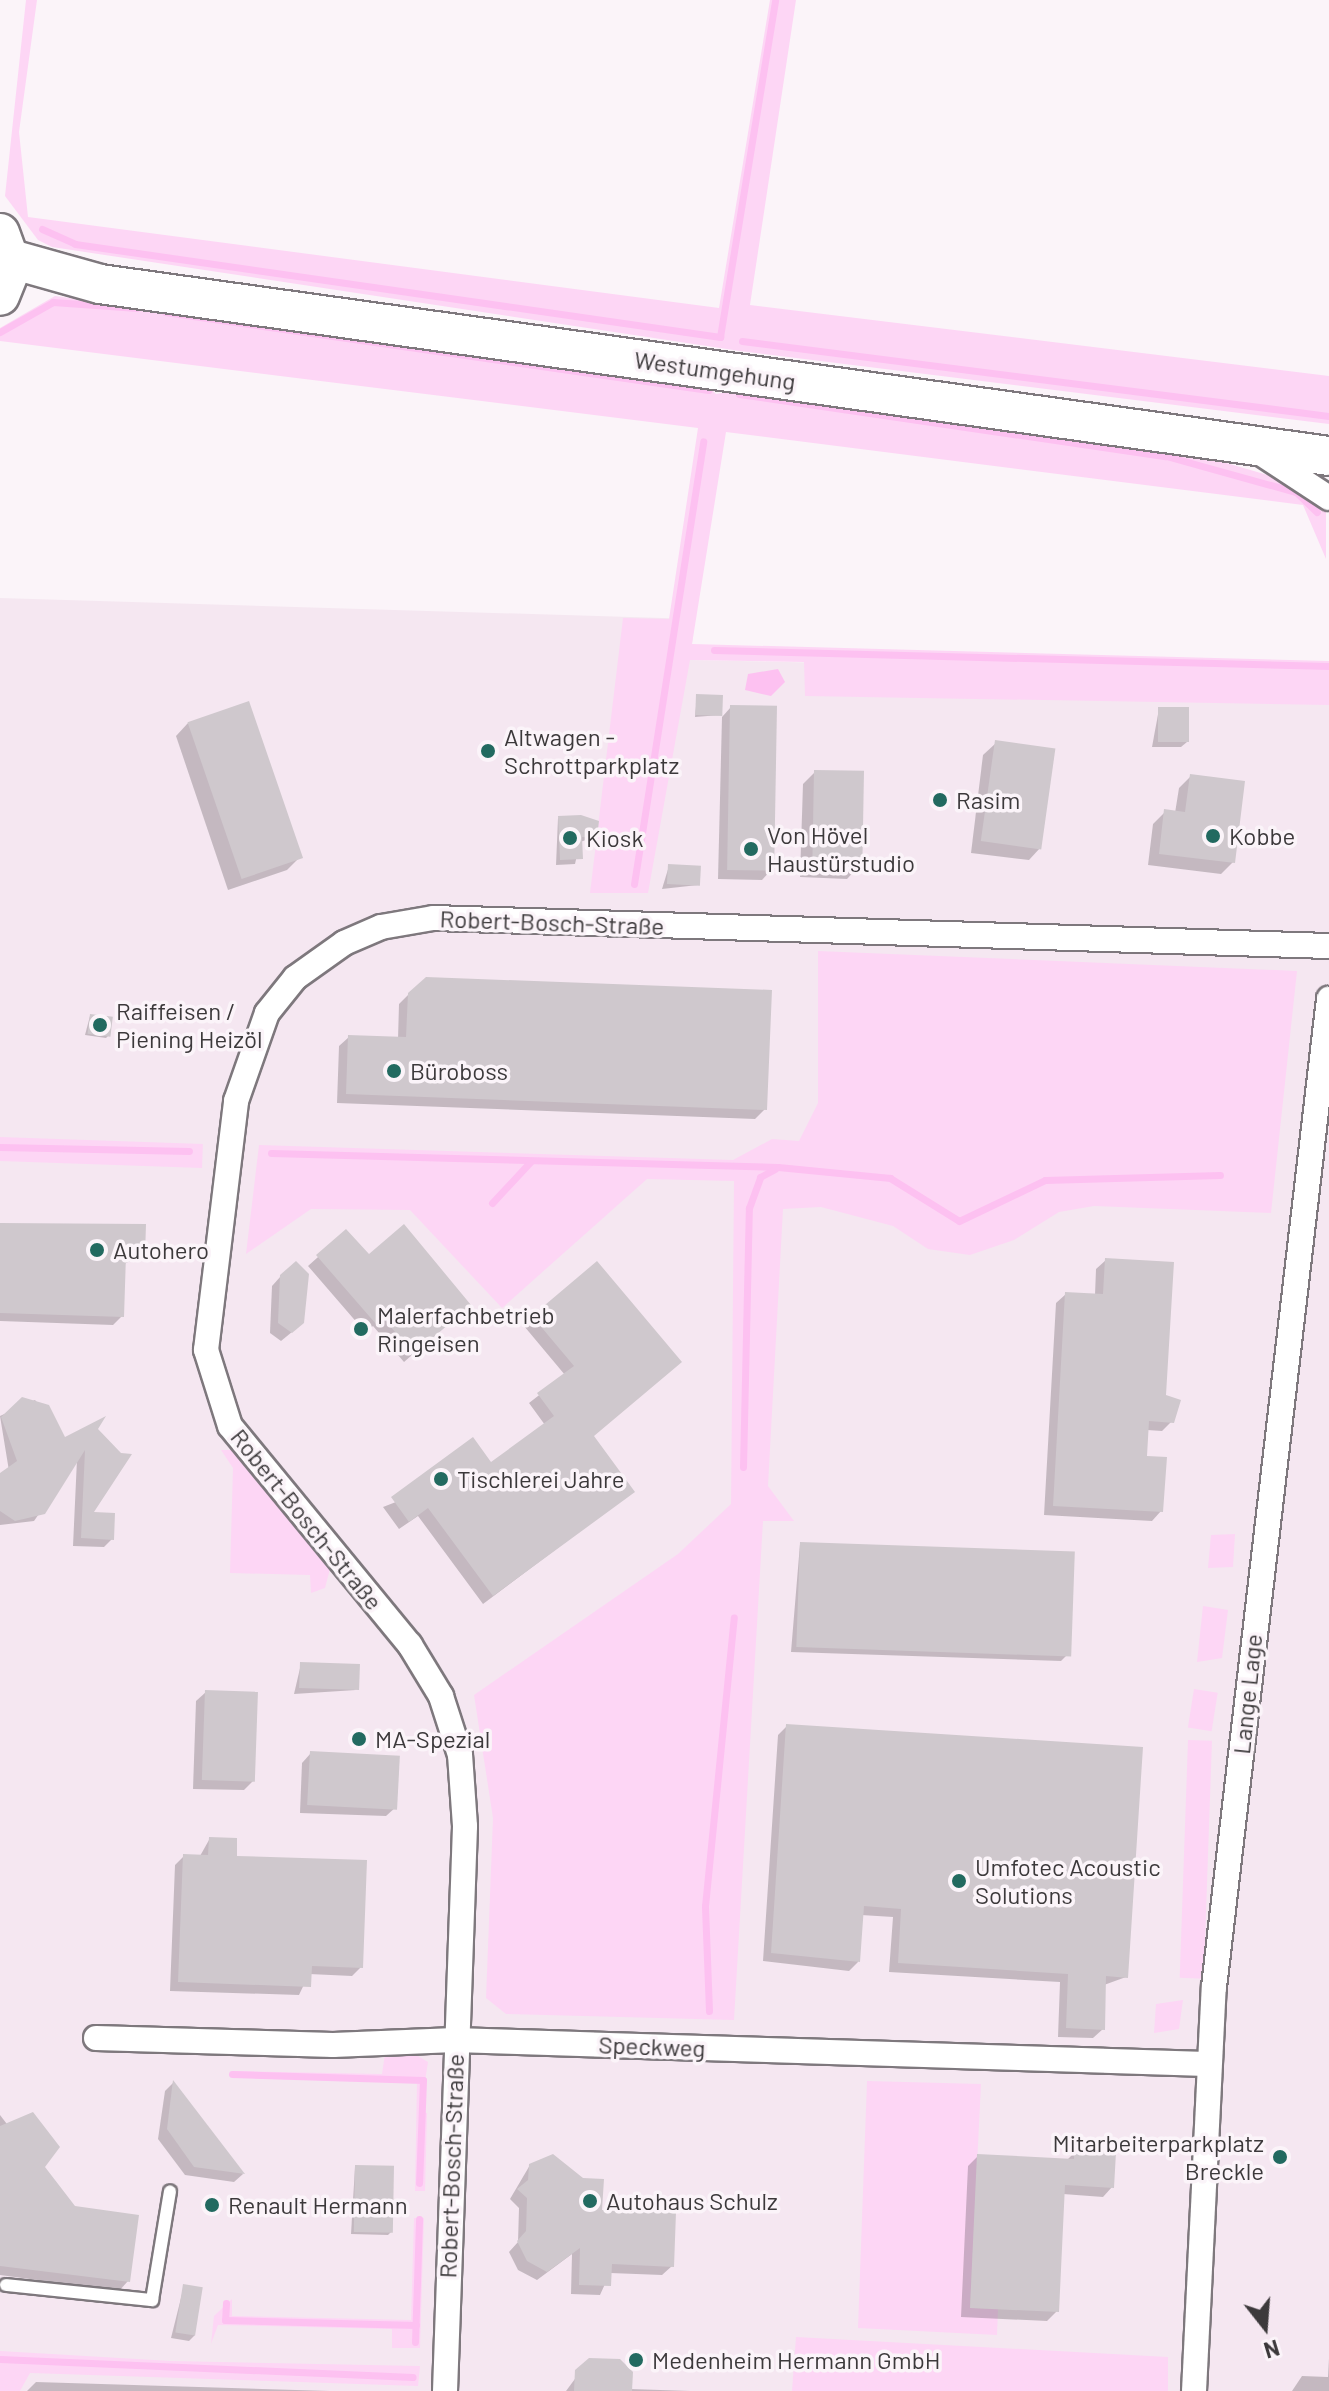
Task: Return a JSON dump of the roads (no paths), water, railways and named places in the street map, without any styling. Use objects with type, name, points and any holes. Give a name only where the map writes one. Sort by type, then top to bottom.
[{"type":"main road","name":"Westumgehung","points":[[4,268],[1329,456]]},
{"type":"street","points":[[1242,443],[1329,498]]},
{"type":"street","name":"Robert-Bosch-Straße","points":[[445,2391],[455,2040],[465,1826],[449,1717],[410,1645],[236,1435],[206,1350],[241,1078],[280,996],[344,943],[433,918],[1329,946]]},
{"type":"street","name":"Lange Lage","points":[[1194,2391],[1207,2064],[1329,999]]},
{"type":"street","name":"Speckweg","points":[[96,2038],[333,2045],[455,2040],[1207,2064]]},
{"type":"lane","points":[[6,2285],[152,2300],[170,2191]]},
{"type":"waterway","points":[[42,229],[75,244],[720,337],[775,0]]},
{"type":"waterway","points":[[0,332],[53,302],[137,308]]},
{"type":"waterway","points":[[165,312],[708,390]]},
{"type":"waterway","points":[[742,341],[1329,416]]},
{"type":"waterway","points":[[739,394],[1166,456],[1296,492],[1317,512]]},
{"type":"waterway","points":[[634,884],[703,441]]},
{"type":"waterway","points":[[714,650],[1329,666]]},
{"type":"waterway","points":[[0,1147],[189,1151]]},
{"type":"waterway","points":[[271,1153],[778,1167],[890,1178],[959,1221],[1045,1180],[1220,1175]]},
{"type":"waterway","points":[[492,1203],[531,1161]]},
{"type":"waterway","points":[[743,1467],[749,1208],[760,1177],[775,1169]]},
{"type":"waterway","points":[[709,2011],[705,1906],[734,1617]]},
{"type":"waterway","points":[[232,2074],[423,2080],[419,2183]]},
{"type":"waterway","points":[[415,2342],[419,2219]]},
{"type":"waterway","points":[[226,2303],[225,2320],[416,2325]]},
{"type":"waterway","points":[[0,2359],[413,2377]]},
{"type":"place","name":"Altwagen - Schrottparkplatz","points":[[488,751]]},
{"type":"place","name":"Rasim","points":[[940,800]]},
{"type":"place","name":"Kobbe","points":[[1213,836]]},
{"type":"place","name":"Kiosk","points":[[570,838]]},
{"type":"place","name":"Von Hövel Haustürstudio","points":[[751,849]]},
{"type":"place","name":"Raiffeisen / Piening Heizöl","points":[[100,1025]]},
{"type":"place","name":"Büroboss","points":[[394,1071]]},
{"type":"place","name":"Autohero","points":[[97,1250]]},
{"type":"place","name":"Malerfachbetrieb Ringeisen","points":[[361,1329]]},
{"type":"place","name":"Tischlerei Jahre","points":[[441,1479]]},
{"type":"place","name":"MA-Spezial","points":[[359,1739]]},
{"type":"place","name":"Umfotec Acoustic Solutions","points":[[959,1881]]},
{"type":"place","name":"Mitarbeiterparkplatz Breckle","points":[[1280,2157]]},
{"type":"place","name":"Autohaus Schulz","points":[[590,2201]]},
{"type":"place","name":"Renault Hermann","points":[[212,2205]]},
{"type":"place","name":"Medenheim Hermann GmbH","points":[[636,2360]]}]
